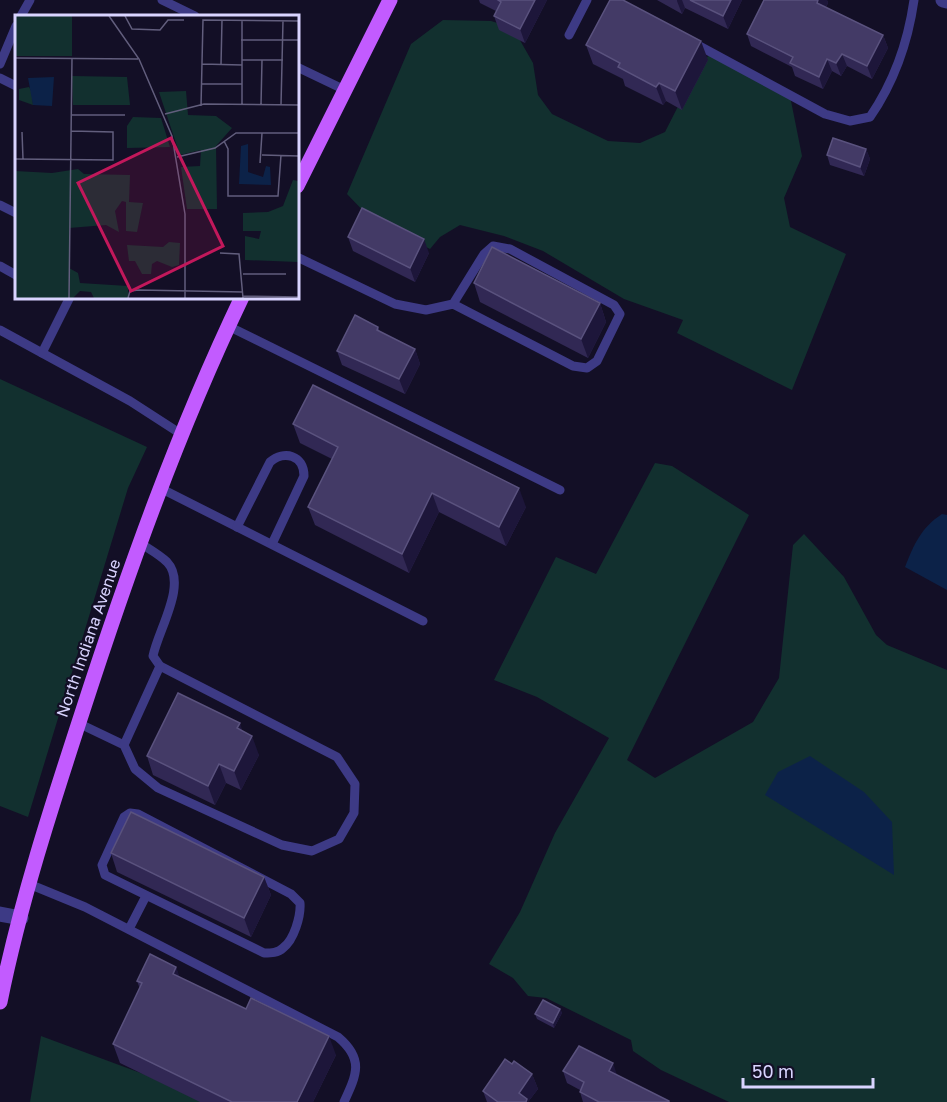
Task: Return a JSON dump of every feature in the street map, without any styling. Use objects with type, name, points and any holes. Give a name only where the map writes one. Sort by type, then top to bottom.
[{"type":"main road","points":[[298,184],[390,0]]},
{"type":"main road","name":"North Indiana Avenue","points":[[0,1002],[39,843],[78,723],[160,488],[181,434],[242,298]]},
{"type":"street","points":[[0,914],[21,918]]},
{"type":"lane","points":[[22,15],[30,0]]},
{"type":"lane","points":[[162,0],[193,15]]},
{"type":"lane","points":[[569,35],[587,0]]},
{"type":"lane","points":[[680,34],[825,114],[850,122],[870,117],[883,98],[909,37],[914,0]]},
{"type":"lane","points":[[0,64],[15,28]]},
{"type":"lane","points":[[298,67],[345,90]]},
{"type":"lane","points":[[0,78],[15,86]]},
{"type":"lane","points":[[0,205],[15,212]]},
{"type":"lane","points":[[298,257],[395,304],[426,310],[453,304],[573,366],[587,368],[597,361],[620,314],[614,304],[510,249],[493,246],[484,254],[453,304]]},
{"type":"lane","points":[[0,266],[15,274]]},
{"type":"lane","points":[[42,353],[66,299]]},
{"type":"lane","points":[[228,326],[560,490]]},
{"type":"lane","points":[[0,330],[130,401],[181,434]]},
{"type":"lane","points":[[237,527],[270,462],[278,456],[288,454],[298,460],[304,468],[304,476],[272,544]]},
{"type":"lane","points":[[160,488],[423,621]]},
{"type":"lane","points":[[78,723],[124,745],[135,770],[158,788],[282,845],[312,852],[339,839],[354,813],[355,784],[337,757],[160,666],[153,656],[154,650],[174,594],[176,578],[168,563],[140,543]]},
{"type":"lane","points":[[124,745],[160,666]]},
{"type":"lane","points":[[130,813],[138,814],[291,894],[300,903],[301,914],[285,948],[275,953],[264,953],[146,896],[102,871],[102,865],[124,817],[130,813]]},
{"type":"lane","points":[[29,884],[86,907],[338,1037],[352,1048],[356,1064],[355,1078],[344,1102]]},
{"type":"lane","points":[[129,929],[146,896]]},
{"type":"green space","points":[[443,20],[491,21],[513,28],[533,63],[538,95],[552,114],[608,141],[640,143],[665,132],[700,63],[712,53],[790,96],[802,156],[784,198],[790,227],[846,254],[792,390],[677,333],[683,320],[624,299],[543,251],[504,236],[460,225],[440,237],[430,249],[371,219],[347,194],[411,44]]},
{"type":"green space","points":[[0,379],[147,447],[128,488],[28,817],[0,806]]},
{"type":"green space","points":[[655,463],[672,466],[749,515],[627,760],[655,778],[753,722],[779,678],[793,545],[804,534],[844,577],[876,635],[887,645],[947,670],[947,1102],[729,1102],[661,1070],[633,1051],[631,1040],[546,998],[528,996],[513,978],[489,964],[520,912],[555,833],[609,738],[537,697],[494,680],[556,557],[596,574]]},
{"type":"green space","points":[[41,1036],[146,1075],[202,1102],[30,1102]]},
{"type":"water","points":[[942,514],[947,515],[947,590],[905,567],[919,537]]},
{"type":"water","points":[[810,756],[864,792],[892,822],[894,875],[765,795],[778,772]]},
{"type":"building","points":[[498,0],[535,0],[520,29],[494,16],[501,2]]},
{"type":"building","points":[[610,0],[623,0],[701,41],[675,91],[659,83],[656,87],[618,67],[620,63],[586,45]]},
{"type":"building","points":[[690,0],[731,0],[723,16]]},
{"type":"building","points":[[764,0],[818,0],[817,3],[883,35],[867,66],[842,54],[836,63],[827,59],[819,77],[790,63],[793,57],[747,34]]},
{"type":"building","points":[[833,138],[866,149],[860,167],[827,155]]},
{"type":"building","points":[[362,208],[424,239],[410,268],[348,237]]},
{"type":"building","points":[[492,247],[600,303],[581,339],[474,283]]},
{"type":"building","points":[[355,315],[378,327],[377,330],[415,349],[399,379],[337,351]]},
{"type":"building","points":[[313,385],[519,488],[499,527],[432,493],[402,554],[308,507],[338,447],[293,424]]},
{"type":"building","points":[[178,693],[240,723],[237,728],[252,736],[234,771],[219,764],[208,786],[147,756]]},
{"type":"building","points":[[131,812],[264,877],[244,918],[111,853]]},
{"type":"building","points":[[150,954],[176,967],[173,974],[246,1009],[251,998],[329,1036],[297,1102],[232,1102],[113,1044],[142,983],[137,981]]},
{"type":"building","points":[[543,1000],[560,1009],[553,1023],[535,1014]]},
{"type":"building","points":[[579,1046],[613,1063],[609,1071],[669,1102],[599,1102],[580,1092],[584,1082],[563,1071]]},
{"type":"building","points":[[505,1059],[512,1064],[514,1061],[532,1074],[519,1093],[527,1099],[526,1102],[498,1102],[483,1091]]}]
